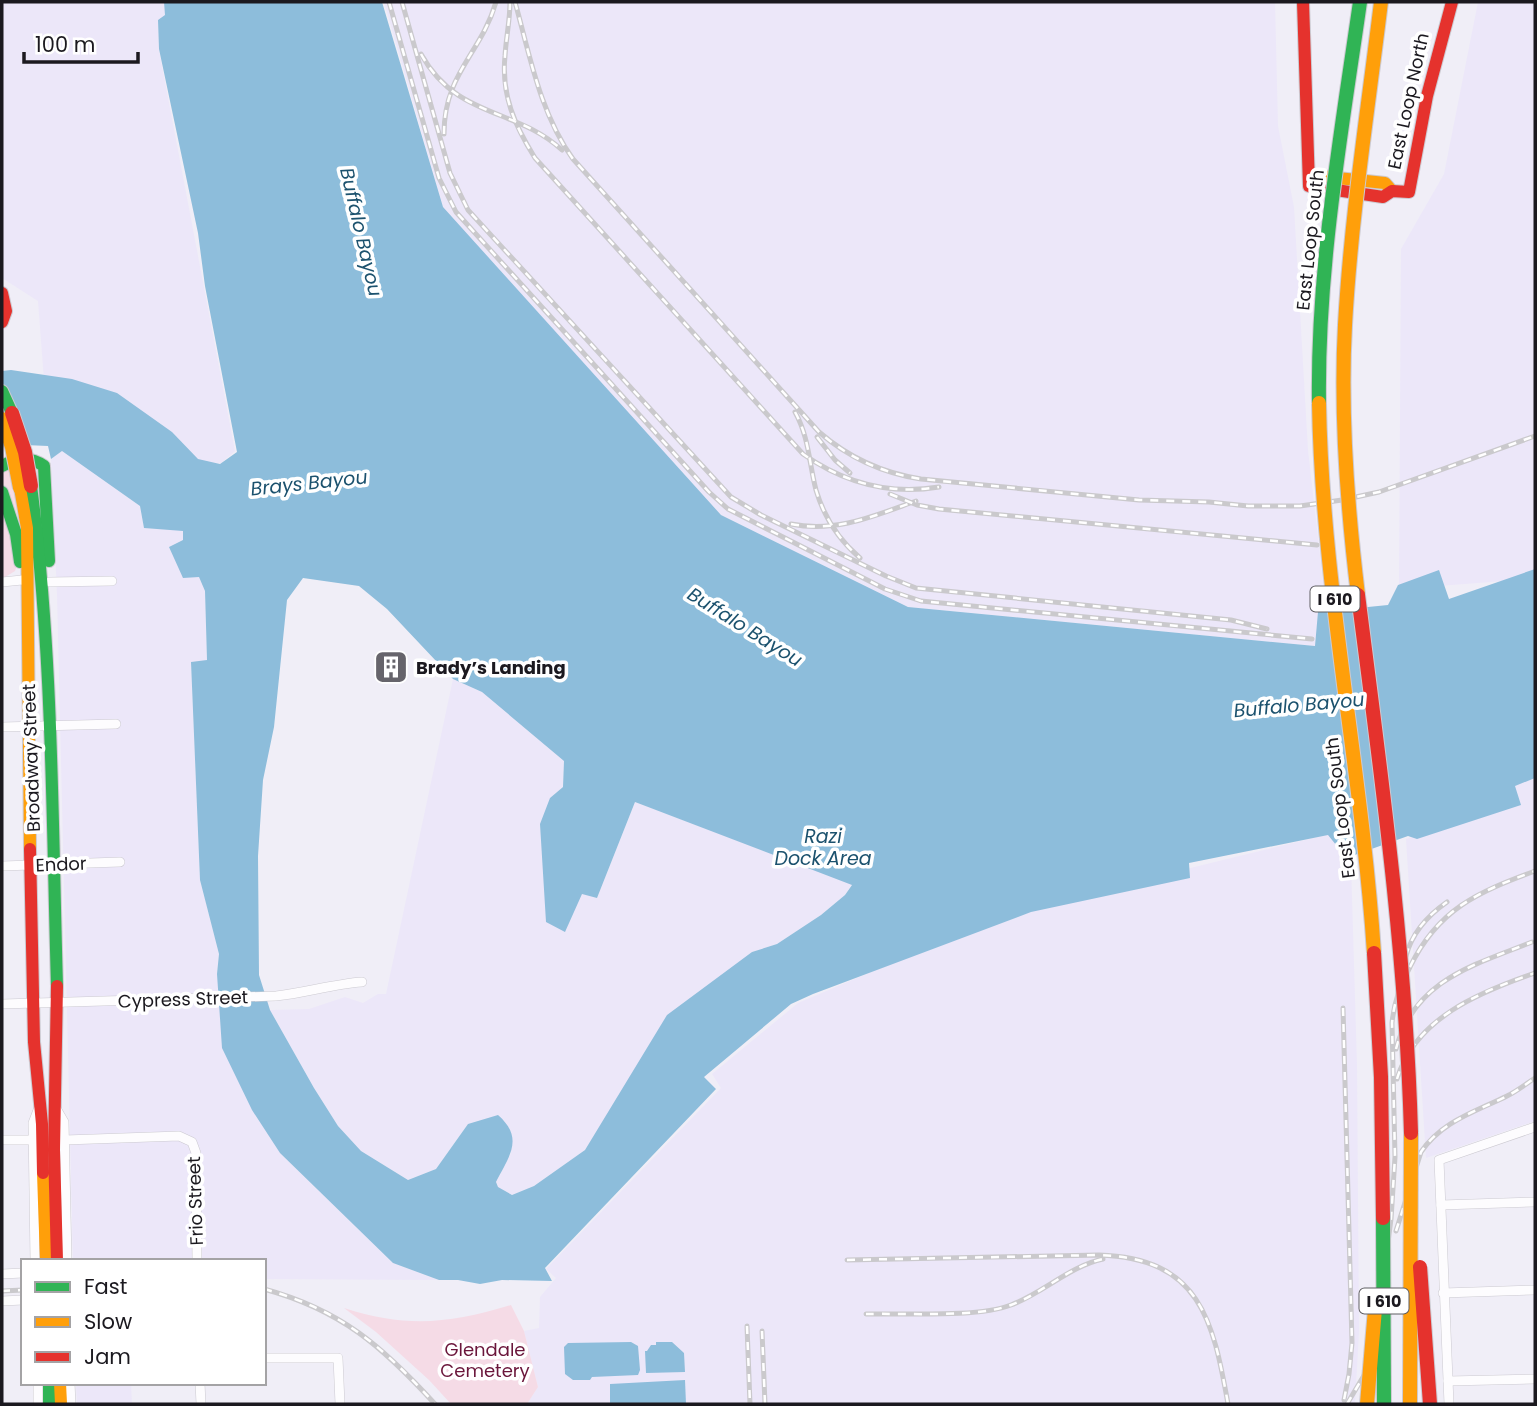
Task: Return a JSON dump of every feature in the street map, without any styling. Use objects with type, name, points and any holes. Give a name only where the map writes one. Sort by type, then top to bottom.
[{"type":"main road","name":"East Loop North","points":[[1303,2],[1309,186],[1383,197],[1392,191],[1409,192],[1422,110],[1452,2]]},
{"type":"main road","name":"East Loop South","points":[[1360,2],[1326,255],[1320,325],[1319,399],[1326,523],[1367,881],[1377,993],[1384,1198],[1384,1404]]},
{"type":"main road","name":"I 610","points":[[1381,2],[1350,259],[1345,328],[1345,467],[1349,523],[1401,970],[1410,1099],[1410,1404]]},
{"type":"main road","points":[[2,293],[7,308],[2,322]]},
{"type":"main road","name":"Broadway Street","points":[[2,391],[7,416],[25,452],[33,1003],[36,1063],[48,1105],[57,1259]]},
{"type":"main road","points":[[2,466],[30,458],[37,459],[44,466],[50,582],[48,595],[43,601]]},
{"type":"main road","name":"Broadway Street","points":[[25,487],[37,526],[50,726],[57,1002],[48,1105],[46,1259]]},
{"type":"main road","points":[[2,492],[16,534],[29,622]]},
{"type":"main road","points":[[1411,1150],[1430,1404]]},
{"type":"main road","points":[[1367,1404],[1384,1198]]},
{"type":"main road","points":[[49,1385],[49,1404]]},
{"type":"main road","points":[[60,1385],[61,1404]]},
{"type":"street","points":[[2,582],[22,580]]},
{"type":"street","points":[[50,582],[112,581]]},
{"type":"street","points":[[2,727],[116,724]]},
{"type":"street","name":"Endor","points":[[2,866],[120,862]]},
{"type":"street","name":"Cypress Street","points":[[2,1003],[276,996],[362,982]]},
{"type":"street","name":"Broadway Street","points":[[35,1259],[33,1123],[48,1105],[64,1122],[67,1259]]},
{"type":"street","points":[[1449,1404],[1439,1160],[1535,1128]]},
{"type":"street","name":"Frio Street","points":[[65,1140],[179,1136],[192,1142],[195,1153],[197,1259]]},
{"type":"street","points":[[2,1140],[33,1140]]},
{"type":"street","points":[[1441,1205],[1535,1202]]},
{"type":"street","points":[[2,1274],[21,1273]]},
{"type":"street","points":[[1443,1293],[1535,1290]]},
{"type":"street","points":[[2,1301],[21,1300]]},
{"type":"street","points":[[266,1358],[338,1358],[340,1404]]},
{"type":"street","points":[[1448,1381],[1535,1379]]},
{"type":"street","points":[[38,1385],[38,1404]]},
{"type":"street","points":[[70,1385],[71,1404]]},
{"type":"street","points":[[200,1385],[201,1404]]},
{"type":"shaded area","points":[[2,2],[165,2],[166,17],[158,20],[159,50],[235,451],[221,463],[195,462],[44,380],[38,301],[2,278]]},
{"type":"shaded area","points":[[384,2],[1275,2],[1278,126],[1294,207],[1308,450],[1330,643],[1315,646],[908,607],[721,515],[443,207]]},
{"type":"shaded area","points":[[1478,2],[1535,2],[1535,570],[1504,581],[1399,589],[1401,249],[1444,174]]},
{"type":"shaded area","points":[[62,451],[140,506],[144,528],[183,530],[183,540],[170,547],[199,577],[205,591],[207,661],[191,662],[200,880],[219,954],[217,974],[280,1153],[393,1263],[439,1280],[266,1279],[266,1259],[73,1259],[57,594],[51,459]]},
{"type":"shaded area","points":[[453,679],[482,692],[564,761],[563,787],[550,798],[583,893],[597,898],[635,802],[852,884],[845,895],[821,915],[777,944],[752,952],[619,1098],[585,1150],[534,1186],[512,1195],[498,1187],[496,1182],[511,1153],[468,1124],[436,1169],[408,1180],[361,1151],[338,1126],[270,1010],[309,1009],[345,997],[363,1003],[378,994],[386,994]]},
{"type":"shaded area","points":[[1535,772],[1535,1121],[1426,1158],[1406,839],[1517,802],[1511,780]]},
{"type":"shaded area","points":[[1350,829],[1357,1065],[1359,1331],[1355,1404],[527,1404],[538,1387],[524,1331],[539,1328],[540,1297],[556,1278],[546,1269],[721,1088],[712,1074],[798,1003],[1015,911]]},
{"type":"shaded area","points":[[76,1385],[131,1385],[132,1404],[77,1404]]},
{"type":"green space","points":[[2,449],[16,494],[21,541],[15,571],[2,579]]},
{"type":"green space","name":"Glendale Cemetery","points":[[511,1305],[524,1331],[538,1387],[527,1404],[451,1404],[376,1332],[344,1308],[388,1319],[428,1321],[447,1320]]},
{"type":"water","points":[[164,2],[382,2],[443,207],[721,515],[908,607],[1315,646],[1318,612],[1388,605],[1398,585],[1439,570],[1449,599],[1535,569],[1535,778],[1515,786],[1521,805],[1417,839],[1408,836],[1349,857],[1345,856],[1328,835],[1189,863],[1190,878],[1031,912],[813,994],[791,1004],[704,1077],[716,1089],[545,1268],[552,1281],[502,1280],[480,1284],[439,1280],[393,1263],[280,1153],[252,1110],[222,1048],[217,974],[219,954],[200,880],[191,662],[207,660],[205,591],[199,577],[183,578],[169,547],[183,540],[183,531],[144,528],[140,506],[62,451],[51,459],[48,446],[2,444],[2,371],[11,370],[72,379],[117,393],[172,432],[198,459],[220,464],[237,452],[205,286],[198,233],[159,49],[158,20],[165,15]],"holes":[[[303,578],[359,586],[387,609],[453,679],[482,692],[564,761],[563,787],[550,798],[540,824],[546,922],[565,932],[582,894],[597,898],[635,802],[852,885],[845,895],[821,915],[777,944],[752,952],[667,1015],[585,1150],[534,1186],[512,1195],[498,1187],[496,1182],[512,1147],[511,1131],[498,1115],[468,1124],[436,1169],[408,1180],[361,1151],[338,1126],[314,1088],[270,1010],[259,975],[258,856],[263,780],[274,727],[287,600]]]},
{"type":"water","points":[[631,1342],[638,1346],[638,1375],[573,1380],[565,1374],[564,1347],[568,1343]]},
{"type":"water","points":[[656,1342],[672,1342],[684,1353],[685,1372],[646,1373],[645,1351],[651,1345],[656,1345]]},
{"type":"water","points":[[685,1380],[686,1404],[610,1404],[610,1384]]},
{"type":"railway","points":[[389,2],[439,178],[456,212],[709,492],[728,509],[885,589],[921,601],[1312,639]]},
{"type":"railway","points":[[402,2],[450,173],[468,210],[731,497],[761,515],[916,588],[1231,620],[1267,629]]},
{"type":"railway","points":[[444,134],[446,113],[456,79],[482,36],[496,2]]},
{"type":"railway","points":[[510,2],[504,70],[507,97],[521,134],[535,158],[803,454],[835,473],[868,484],[903,489],[939,487]]},
{"type":"railway","points":[[515,2],[544,103],[573,159],[819,432],[867,463],[893,473],[921,479],[1139,500],[1300,506],[1379,492],[1535,436]]},
{"type":"railway","points":[[421,54],[435,75],[469,102],[525,126],[562,150]]},
{"type":"railway","points":[[795,412],[803,431],[823,509],[845,544],[860,558]]},
{"type":"railway","points":[[817,437],[835,460],[850,473]]},
{"type":"railway","points":[[890,494],[917,505],[939,509],[1317,545]]},
{"type":"railway","points":[[791,524],[839,525],[916,501]]},
{"type":"railway","points":[[1347,1404],[1366,1372],[1374,1350],[1391,1219],[1395,1157],[1392,1023],[1398,994],[1421,947],[1447,917],[1478,895],[1535,871]]},
{"type":"railway","points":[[1406,956],[1421,926],[1447,902]]},
{"type":"railway","points":[[1396,1049],[1417,1006],[1432,991],[1468,968],[1532,942]]},
{"type":"railway","points":[[1397,1079],[1418,1039],[1452,1010],[1493,989],[1535,973]]},
{"type":"railway","points":[[1343,1008],[1352,1343],[1344,1400]]},
{"type":"railway","points":[[1396,1231],[1421,1152],[1429,1141],[1449,1125],[1511,1094],[1535,1078]]},
{"type":"railway","points":[[847,1260],[1099,1255],[1133,1259],[1160,1268],[1180,1281],[1196,1299],[1216,1346],[1228,1404]]},
{"type":"railway","points":[[866,1314],[940,1314],[997,1309],[1023,1300],[1079,1267],[1103,1259]]},
{"type":"railway","points":[[2,1291],[21,1290]]},
{"type":"railway","points":[[266,1290],[338,1319],[378,1348],[435,1404]]},
{"type":"railway","points":[[747,1326],[750,1404]]},
{"type":"railway","points":[[762,1331],[765,1404]]},
{"type":"traffic: fast","points":[[1319,403],[1319,353],[1326,252],[1360,2]]},
{"type":"traffic: fast","points":[[2,391],[12,413]]},
{"type":"traffic: fast","points":[[2,466],[23,459],[44,466],[49,561]]},
{"type":"traffic: fast","points":[[31,486],[48,673],[57,986]]},
{"type":"traffic: fast","points":[[2,492],[16,534],[20,562]]},
{"type":"traffic: fast","points":[[1383,1218],[1384,1404]]},
{"type":"traffic: fast","points":[[49,1385],[49,1404]]},
{"type":"traffic: slow","points":[[1358,595],[1345,460],[1345,325],[1360,163],[1381,2]]},
{"type":"traffic: slow","points":[[1309,175],[1385,183],[1392,191]]},
{"type":"traffic: slow","points":[[1319,403],[1327,541],[1361,815],[1374,953]]},
{"type":"traffic: slow","points":[[2,419],[12,447],[20,488]]},
{"type":"traffic: slow","points":[[20,488],[27,528],[30,849]]},
{"type":"traffic: slow","points":[[1410,1404],[1411,1133]]},
{"type":"traffic: slow","points":[[43,1173],[46,1259]]},
{"type":"traffic: slow","points":[[1367,1404],[1375,1309]]},
{"type":"traffic: slow","points":[[60,1385],[61,1404]]},
{"type":"traffic: jam","points":[[1303,2],[1309,186],[1383,197],[1392,191],[1409,192],[1427,96],[1452,2]]},
{"type":"traffic: jam","points":[[2,293],[6,311],[2,322]]},
{"type":"traffic: jam","points":[[12,413],[25,452],[31,486]]},
{"type":"traffic: jam","points":[[1358,595],[1398,931],[1411,1133]]},
{"type":"traffic: jam","points":[[30,849],[34,1042],[42,1124],[43,1173]]},
{"type":"traffic: jam","points":[[1374,953],[1381,1077],[1383,1218]]},
{"type":"traffic: jam","points":[[57,986],[54,1150],[57,1259]]},
{"type":"traffic: jam","points":[[1420,1267],[1430,1404]]},
{"type":"place","name":"Brady’s Landing","points":[[391,667]]},
{"type":"water label","name":"Buffalo Bayou","points":[[361,232]]},
{"type":"water label","name":"Brays Bayou","points":[[309,483]]},
{"type":"water label","name":"Buffalo Bayou","points":[[745,627]]},
{"type":"water label","name":"Buffalo Bayou","points":[[1299,705]]},
{"type":"water label","name":"Razi Dock Area","points":[[823,847]]}]
